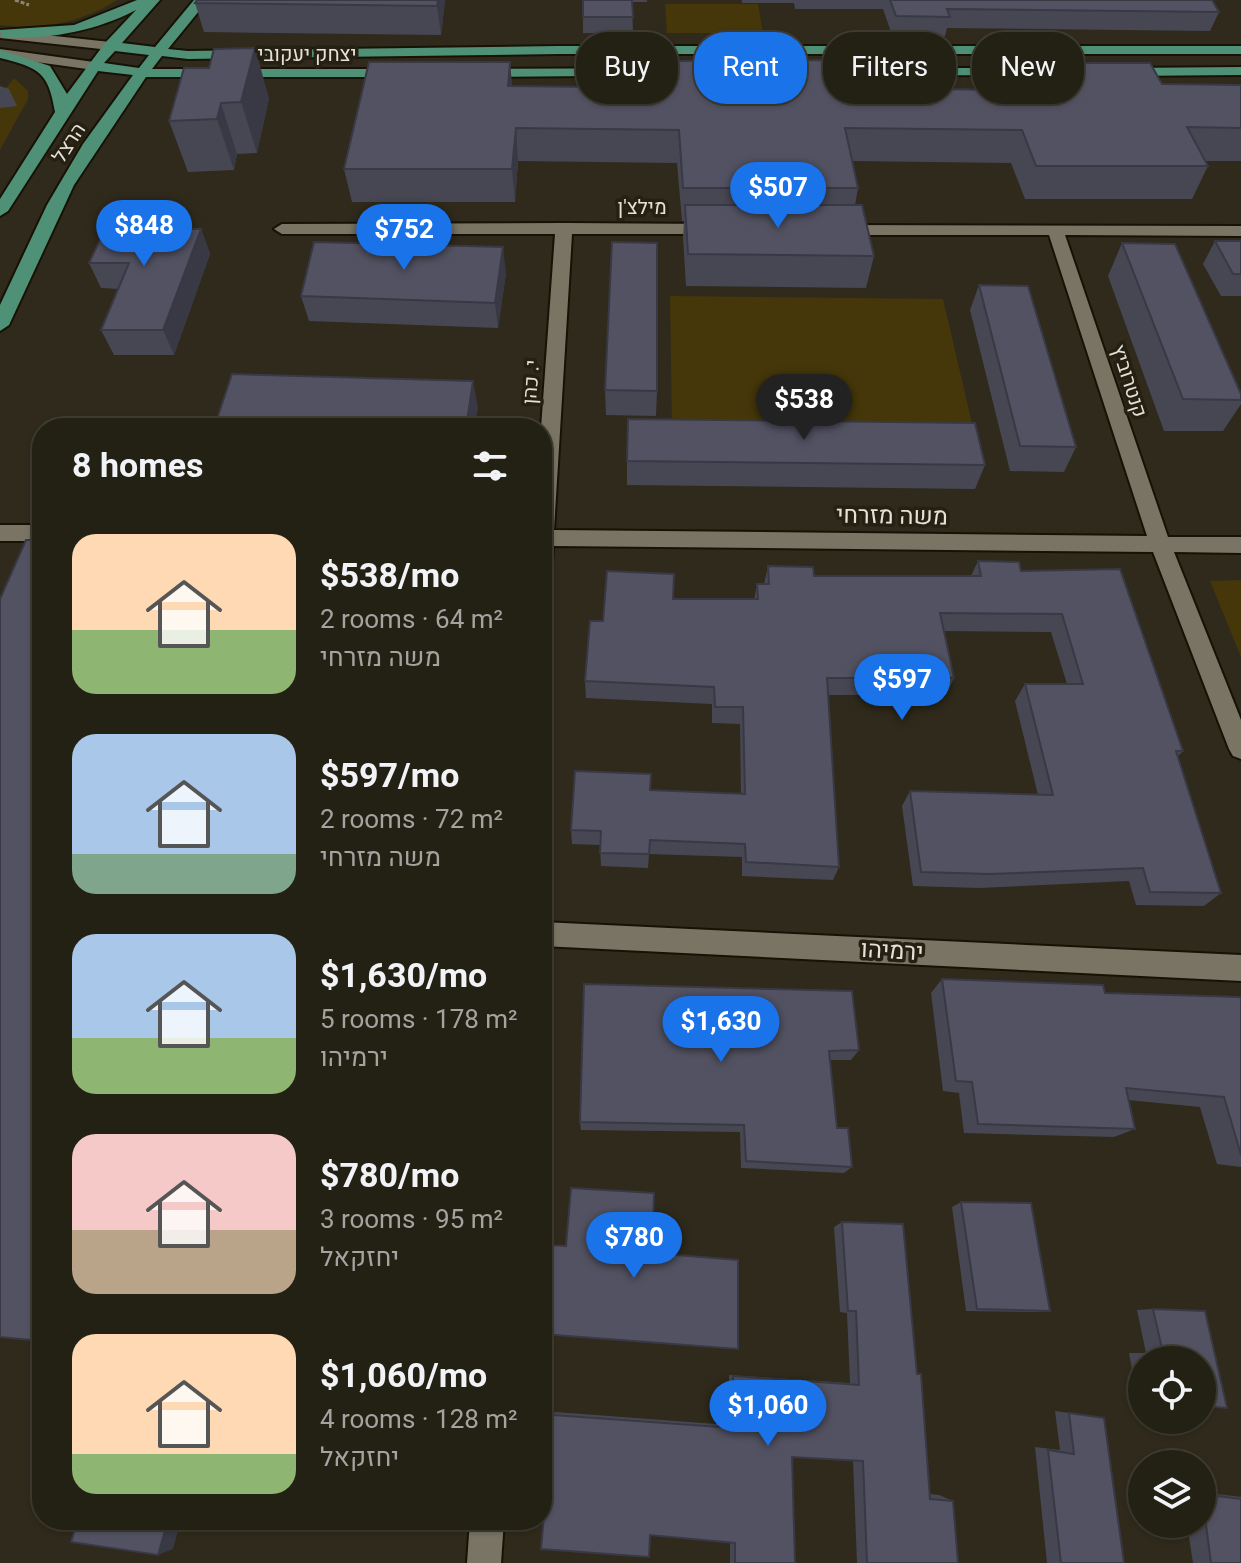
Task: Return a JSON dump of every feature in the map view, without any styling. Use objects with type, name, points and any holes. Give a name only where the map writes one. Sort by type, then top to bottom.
[{"type":"main road","points":[[1,34],[48,34],[87,28],[147,0]]},
{"type":"main road","name":"הרצל","points":[[0,211],[94,66],[153,0]]},
{"type":"main road","name":"הרצל","points":[[0,325],[29,254],[63,190],[158,53],[189,33],[201,0]]},
{"type":"main road","points":[[189,33],[228,47],[288,52]]},
{"type":"main road","name":"יצחק יעקובי","points":[[110,46],[188,55],[288,52],[1241,50]]},
{"type":"main road","points":[[0,53],[34,63],[49,72],[61,89],[62,111]]},
{"type":"main road","name":"יצחק יעקובי","points":[[94,66],[143,72],[412,73]]},
{"type":"main road","points":[[1106,72],[1241,71]]},
{"type":"main road","points":[[458,73],[694,72]]},
{"type":"main road","points":[[807,72],[972,72]]},
{"type":"street","points":[[1,34],[110,46]]},
{"type":"street","points":[[0,53],[94,66]]},
{"type":"street","name":"י. כהן","points":[[551,418],[564,228]]},
{"type":"street","name":"מילצ'ן","points":[[282,229],[739,229]]},
{"type":"street","points":[[819,230],[1241,231]]},
{"type":"street","name":"קנטרוביץ","points":[[1056,232],[1160,544],[1241,749]]},
{"type":"street","points":[[0,533],[32,533]]},
{"type":"street","name":"משה מזרחי","points":[[552,538],[1241,545]]},
{"type":"street","name":"ירמיהו","points":[[552,934],[1241,968]]},
{"type":"street","points":[[484,1563],[486,1530]]},
{"type":"shaded area","points":[[0,0],[117,0],[75,19],[31,26],[0,25]]},
{"type":"shaded area","points":[[665,4],[758,4],[763,32],[678,33],[667,32]]},
{"type":"shaded area","points":[[14,78],[28,91],[28,99],[0,150],[0,96]]},
{"type":"shaded area","points":[[670,296],[943,299],[975,436],[672,432]]},
{"type":"shaded area","points":[[1241,580],[1241,657],[1210,581]]},
{"type":"building","points":[[197,0],[438,0],[437,6],[195,3]]},
{"type":"building","points":[[583,0],[632,0],[633,17],[583,17]]},
{"type":"building","points":[[890,0],[1212,0],[1219,12],[947,9],[950,17],[896,16]]},
{"type":"building","points":[[255,48],[241,102],[221,103],[217,119],[169,121],[184,68],[209,68],[214,49]]},
{"type":"building","points":[[807,60],[823,60],[823,104],[956,104],[956,89],[972,90],[972,104],[1084,104],[1084,63],[1150,63],[1162,84],[1241,85],[1241,128],[1187,127],[1208,166],[1036,166],[1022,130],[845,128],[858,188],[683,188],[679,130],[516,128],[512,169],[344,169],[369,62],[510,62],[508,86],[576,87],[576,104],[678,104],[678,61],[694,61],[694,104],[807,104]]},
{"type":"building","points":[[685,205],[862,205],[874,256],[688,254]]},
{"type":"building","points":[[114,210],[158,210],[150,228],[201,229],[163,330],[101,330],[129,263],[89,263]]},
{"type":"building","points":[[1215,241],[1241,241],[1241,274],[1233,274]]},
{"type":"building","points":[[314,242],[503,247],[495,303],[301,296]]},
{"type":"building","points":[[612,242],[657,243],[657,391],[605,390]]},
{"type":"building","points":[[1122,243],[1175,244],[1241,400],[1183,399]]},
{"type":"building","points":[[979,285],[1028,286],[1076,447],[1020,446]]},
{"type":"building","points":[[232,374],[473,381],[467,418],[217,418]]},
{"type":"building","points":[[628,419],[975,423],[985,465],[627,461]]},
{"type":"building","points":[[26,540],[32,540],[32,1340],[0,1337],[0,599]]},
{"type":"building","points":[[978,561],[1019,562],[1021,571],[1120,569],[1183,751],[1176,751],[1221,893],[1150,892],[1143,868],[990,874],[921,872],[910,791],[1053,795],[1025,684],[1083,684],[1062,614],[940,613],[954,678],[827,678],[839,867],[746,862],[745,844],[650,840],[649,854],[600,853],[601,831],[571,830],[575,771],[651,774],[650,790],[745,794],[743,707],[715,707],[714,687],[585,681],[590,621],[603,621],[607,571],[674,574],[673,599],[758,599],[757,584],[769,584],[768,566],[813,567],[814,576],[981,576]]},
{"type":"building","points":[[942,979],[1103,985],[1105,993],[1241,998],[1241,1155],[1224,1097],[1126,1088],[1135,1129],[978,1124],[972,1082],[956,1081]]},
{"type":"building","points":[[584,984],[852,991],[859,1050],[829,1051],[837,1128],[848,1128],[852,1167],[746,1161],[744,1125],[580,1122]]},
{"type":"building","points":[[571,1188],[654,1193],[652,1253],[738,1260],[738,1349],[552,1335],[552,1245],[566,1246]]},
{"type":"building","points":[[961,1202],[1031,1203],[1050,1311],[977,1309]]},
{"type":"building","points":[[842,1222],[903,1224],[917,1374],[921,1374],[930,1499],[953,1501],[958,1563],[867,1563],[863,1461],[792,1457],[795,1563],[735,1563],[735,1543],[650,1535],[649,1557],[541,1549],[543,1530],[552,1530],[553,1415],[733,1428],[733,1376],[859,1385],[856,1311],[848,1311]]},
{"type":"building","points":[[1153,1309],[1205,1311],[1213,1346],[1161,1346]]},
{"type":"building","points":[[1216,1360],[1227,1408],[1216,1407]]},
{"type":"building","points":[[1069,1413],[1104,1418],[1124,1563],[1061,1563],[1048,1450],[1074,1454]]},
{"type":"building","points":[[1216,1496],[1241,1499],[1241,1563],[1211,1563],[1208,1538],[1216,1538]]},
{"type":"building","points":[[75,1530],[165,1530],[158,1555],[71,1542]]}]
